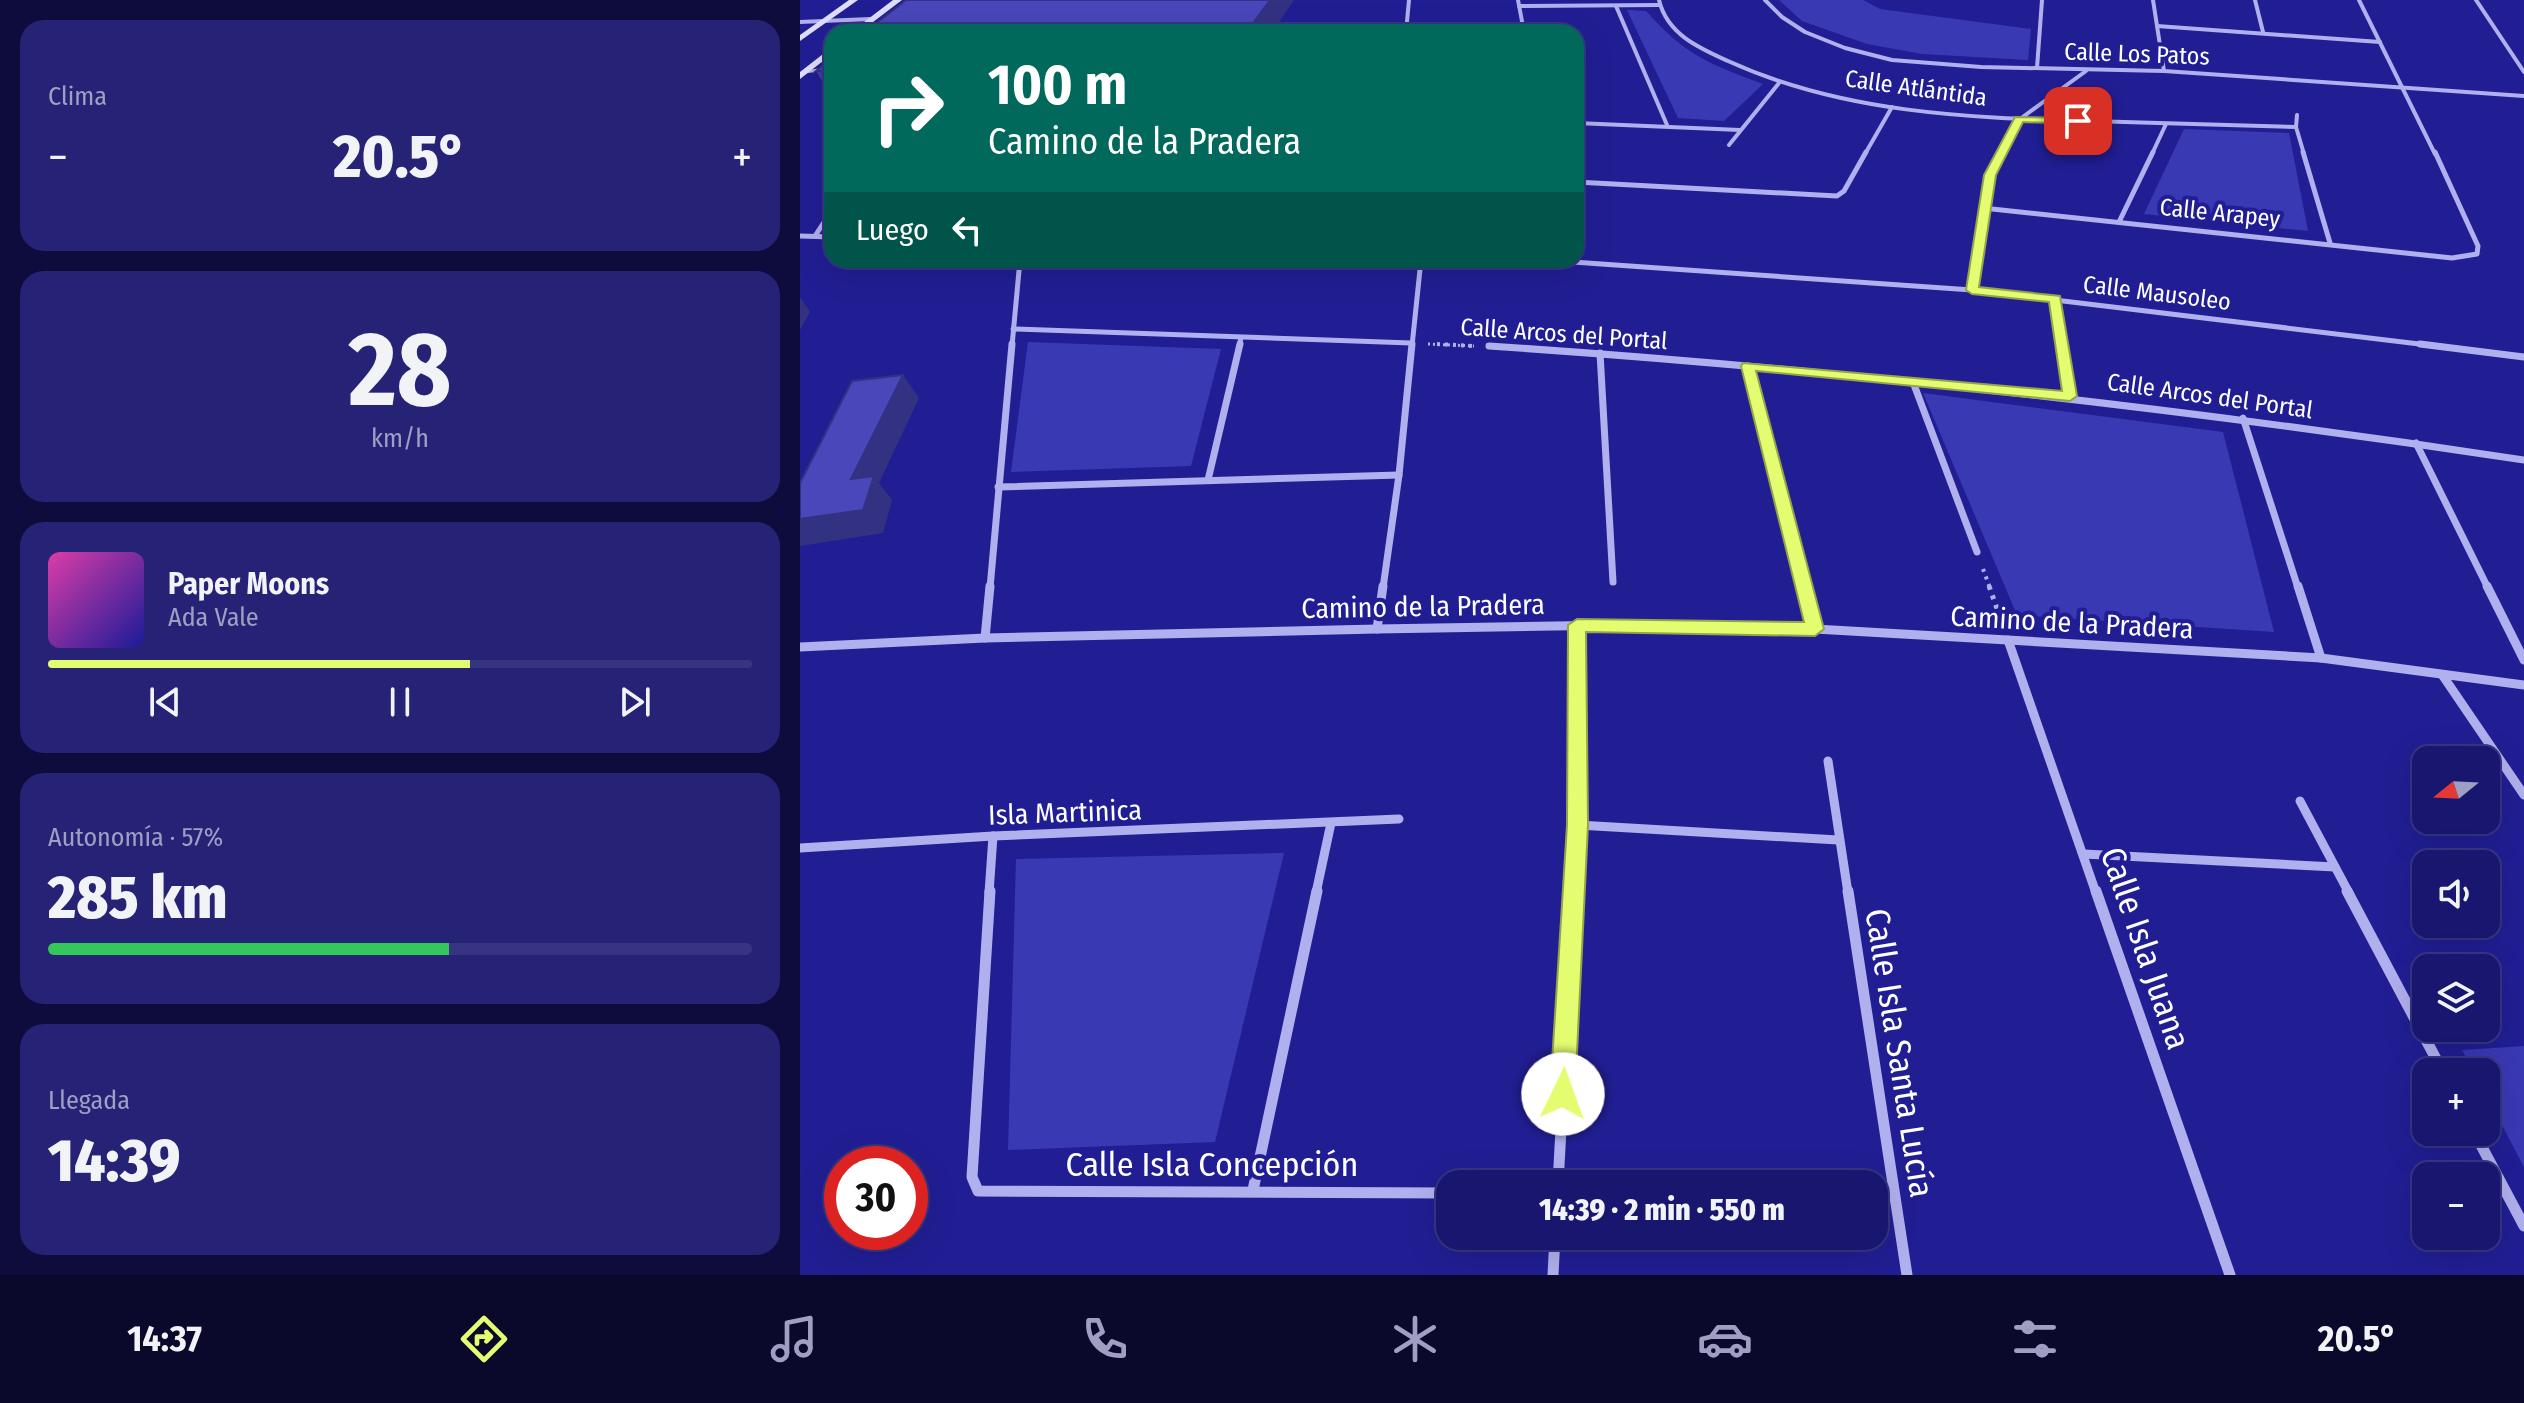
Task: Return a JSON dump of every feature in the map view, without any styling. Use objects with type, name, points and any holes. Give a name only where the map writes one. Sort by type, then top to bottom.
[{"type":"main road","points":[[800,39],[854,0]]},
{"type":"main road","points":[[864,24],[898,0]]},
{"type":"main road","points":[[802,74],[824,56]]},
{"type":"street","points":[[1407,24],[1409,0]]},
{"type":"street","name":"Calle Los Patos","points":[[1765,0],[1782,17],[1805,32],[1892,60],[2086,71],[2164,71],[2524,96]]},
{"type":"street","points":[[2037,68],[2042,0]]},
{"type":"street","points":[[2153,0],[2164,71]]},
{"type":"street","points":[[2255,0],[2263,32]]},
{"type":"street","points":[[2359,0],[2404,86]]},
{"type":"street","points":[[2476,0],[2524,72]]},
{"type":"street","points":[[1523,24],[1519,3],[1616,6],[1659,3]]},
{"type":"street","name":"Calle Atlántida","points":[[1659,3],[1669,23],[1696,46],[1779,83],[1892,107],[2019,119],[2296,127]]},
{"type":"street","points":[[1616,6],[1667,125]]},
{"type":"street","points":[[800,22],[870,19]]},
{"type":"street","points":[[2157,26],[2380,42]]},
{"type":"street","points":[[1972,290],[1990,175],[2019,119],[2086,71]]},
{"type":"street","points":[[1729,145],[1779,83]]},
{"type":"street","name":"Calle Arapey","points":[[1983,208],[2120,220],[2452,258],[2477,254],[2478,246],[2404,86]]},
{"type":"street","points":[[1584,182],[1837,196],[1844,191],[1892,107]]},
{"type":"street","points":[[2297,115],[2296,127],[2330,243]]},
{"type":"street","points":[[1584,123],[1740,130]]},
{"type":"street","points":[[2120,220],[2166,124]]},
{"type":"street","points":[[815,236],[824,222]]},
{"type":"street","points":[[800,236],[824,237]]},
{"type":"street","name":"Calle Mausoleo","points":[[1584,263],[1972,290],[2524,357]]},
{"type":"street","points":[[985,638],[1019,268]]},
{"type":"street","points":[[1377,629],[1399,475],[1420,268]]},
{"type":"street","points":[[2055,299],[2070,396]]},
{"type":"street","points":[[1013,329],[1411,343]]},
{"type":"street","points":[[1208,480],[1241,338]]},
{"type":"street","name":"Calle Arcos del Portal","points":[[1489,346],[1600,353],[2070,396],[2524,460]]},
{"type":"street","points":[[1600,353],[1613,582]]},
{"type":"street","points":[[1748,366],[1815,629]]},
{"type":"street","points":[[1913,382],[1977,552]]},
{"type":"street","points":[[2243,418],[2321,658]]},
{"type":"street","points":[[2416,443],[2524,660]]},
{"type":"street","points":[[998,487],[1399,475]]},
{"type":"street","points":[[1559,1170],[1578,825],[1577,625]]},
{"type":"street","name":"Camino de la Pradera","points":[[800,647],[985,638],[1577,625],[1815,629],[2321,658],[2524,685]]},
{"type":"street","name":"Calle Isla Juana","points":[[2008,640],[2230,1275]]},
{"type":"street","points":[[2443,676],[2524,795]]},
{"type":"street","name":"Calle Isla Santa Lucía","points":[[1828,761],[1907,1275]]},
{"type":"street","points":[[2300,801],[2436,1058]]},
{"type":"street","name":"Isla Martinica","points":[[800,848],[993,836],[1399,819]]},
{"type":"street","points":[[1253,1190],[1331,823]]},
{"type":"street","points":[[1578,825],[1838,840]]},
{"type":"street","name":"Calle Isla Concepción","points":[[993,836],[972,1177],[978,1191],[1436,1193]]},
{"type":"street","points":[[2084,854],[2335,867]]},
{"type":"street","points":[[2481,1146],[2524,1226]]},
{"type":"street","points":[[1553,1275],[1554,1250]]},
{"type":"lane","points":[[802,74],[824,70]]},
{"type":"path","name":"Calle Arcos del Portal","points":[[1411,343],[1489,346]]},
{"type":"path","points":[[1977,552],[2008,640]]},
{"type":"shaded area","points":[[1779,0],[1863,0],[1880,9],[2031,29],[2028,60],[1922,54],[1867,44],[1802,21]]},
{"type":"shaded area","points":[[1627,10],[1646,11],[1686,48],[1727,70],[1763,84],[1724,121],[1678,118]]},
{"type":"shaded area","points":[[2184,129],[2289,133],[2308,231],[2144,214]]},
{"type":"shaded area","points":[[1028,342],[1221,349],[1191,466],[1011,472]]},
{"type":"shaded area","points":[[1923,393],[2223,432],[2274,632],[2017,615]]},
{"type":"shaded area","points":[[1284,853],[1215,1142],[1008,1150],[1016,859]]},
{"type":"shaded area","points":[[2524,1046],[2524,1167],[2500,1122],[2500,1058],[2466,1058],[2462,1050]]},
{"type":"building","points":[[906,0],[1270,0],[1252,24],[875,24]]},
{"type":"building","points":[[903,375],[851,479],[874,476],[863,510],[800,519],[800,483],[852,381]]},
{"type":"route","points":[[1563,1094],[1578,825],[1577,625],[1815,629],[1748,366],[2070,396],[2055,299],[1972,290],[1990,175],[2007,138],[2019,119],[2078,121]]}]
